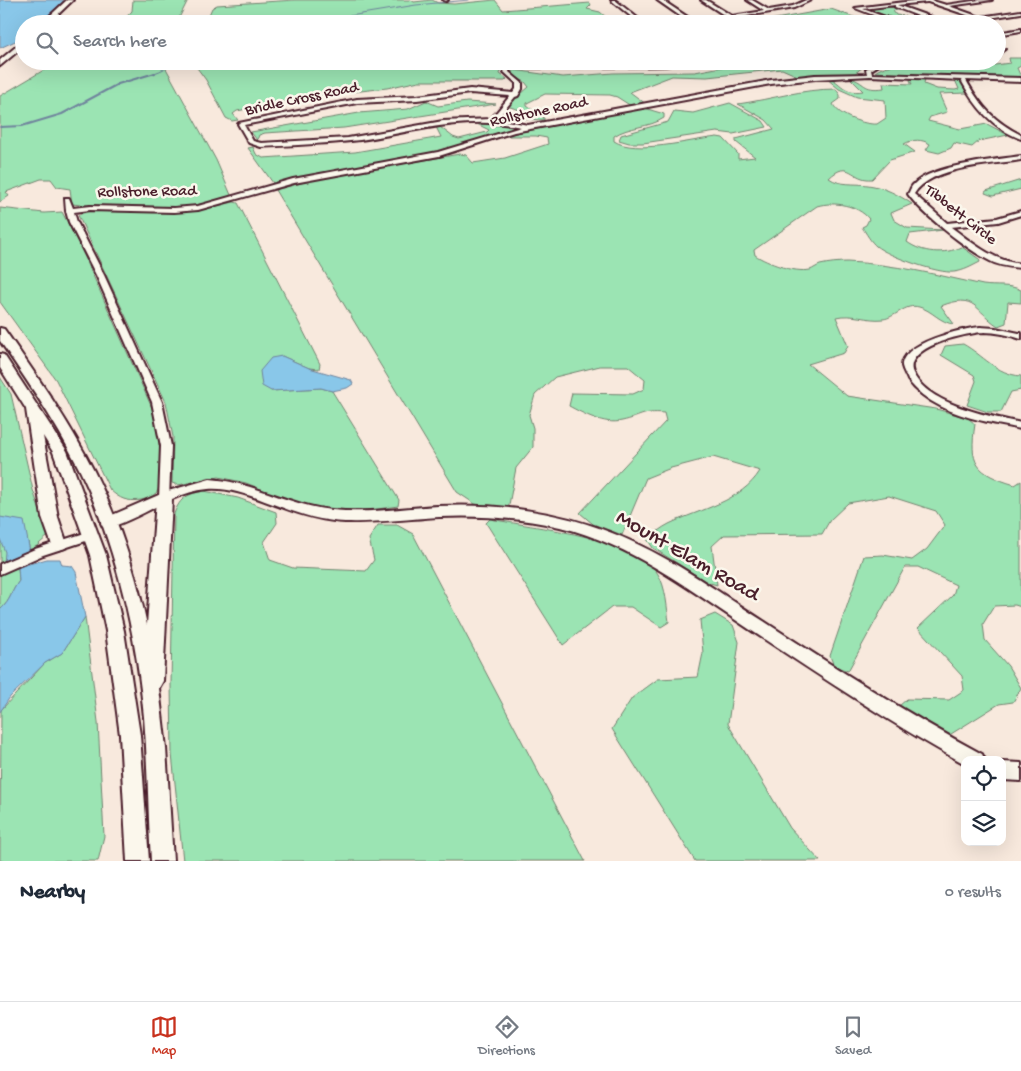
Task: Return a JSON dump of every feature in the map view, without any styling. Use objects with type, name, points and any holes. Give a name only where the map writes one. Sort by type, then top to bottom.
[{"type":"highway","points":[[54,15],[70,0]]},
{"type":"highway","points":[[60,15],[76,0]]},
{"type":"highway","points":[[0,64],[15,50]]},
{"type":"highway","points":[[0,70],[15,56]]},
{"type":"highway","points":[[0,332],[61,423],[96,490],[108,523],[136,618],[156,747]]},
{"type":"highway","points":[[0,358],[60,451],[91,534],[115,631],[130,734],[138,861]]},
{"type":"highway","points":[[30,402],[45,491],[59,544]]},
{"type":"highway","points":[[162,861],[156,747],[154,654],[164,500]]},
{"type":"main road","name":"Mount Elam Road","points":[[108,523],[202,486],[219,485],[303,510],[332,516],[479,512],[544,519],[596,532],[628,546],[666,568],[882,707],[969,756]]},
{"type":"main road","points":[[1006,771],[1021,772]]},
{"type":"street","points":[[614,0],[632,15]]},
{"type":"street","points":[[659,0],[680,15]]},
{"type":"street","points":[[703,0],[727,15]]},
{"type":"street","points":[[749,0],[769,12]]},
{"type":"street","points":[[794,0],[803,5]]},
{"type":"street","points":[[750,15],[803,5],[809,0]]},
{"type":"street","points":[[877,15],[857,8],[931,0],[971,15]]},
{"type":"street","points":[[945,6],[990,0]]},
{"type":"street","points":[[893,4],[921,15]]},
{"type":"street","points":[[1000,15],[1021,12]]},
{"type":"street","points":[[1006,32],[1021,30]]},
{"type":"street","points":[[493,120],[502,106],[516,95],[520,86],[507,74],[508,70]]},
{"type":"street","points":[[868,70],[870,75]]},
{"type":"street","name":"Rollstone Road","points":[[69,211],[90,208],[174,210],[198,208],[284,183],[439,154],[494,135],[530,127],[771,82],[870,75],[1021,80]]},
{"type":"street","points":[[963,78],[983,113],[1021,138]]},
{"type":"street","name":"Bridle Cross Road","points":[[516,95],[470,91],[411,99],[358,101],[241,124],[250,142],[261,144],[353,139],[456,121],[493,120],[530,127]]},
{"type":"street","name":"Tibbett Circle","points":[[1021,158],[951,169],[915,186],[911,194],[913,198],[987,256],[1006,264],[1021,266]]},
{"type":"street","points":[[67,199],[69,211],[157,402],[166,446],[164,500]]},
{"type":"street","points":[[947,225],[991,221],[1021,213]]},
{"type":"street","points":[[1021,336],[993,330],[961,333],[918,348],[910,355],[907,364],[910,375],[919,387],[941,403],[961,411],[1021,426]]},
{"type":"street","points":[[0,569],[59,544],[91,534]]},
{"type":"green space","points":[[133,0],[188,0],[180,15],[128,15],[132,11]]},
{"type":"green space","points":[[295,0],[411,0],[414,2],[432,0],[438,3],[454,4],[495,0],[503,10],[590,3],[591,5],[587,9],[600,12],[604,15],[209,15],[212,8],[217,5]]},
{"type":"green space","points":[[895,6],[903,9],[893,11],[896,15],[884,15],[869,9]]},
{"type":"green space","points":[[831,9],[848,15],[798,15]]},
{"type":"green space","points":[[1009,58],[1021,58],[1021,66],[1017,68],[1021,77],[983,78],[875,72],[879,70],[1006,70],[1006,64],[1010,63]]},
{"type":"green space","points":[[44,70],[167,70],[216,160],[231,195],[230,197],[188,207],[81,205],[72,204],[70,189],[57,187],[51,179],[41,179],[6,192],[9,196],[0,202],[0,96]]},
{"type":"green space","points":[[199,70],[501,70],[500,74],[507,79],[505,81],[419,81],[387,88],[308,97],[237,111],[233,114],[238,120],[232,121],[226,118]]},
{"type":"green space","points":[[514,70],[563,77],[613,73],[695,72],[706,70],[773,70],[707,77],[672,76],[630,92],[646,104],[631,106],[610,95],[545,94],[527,103],[527,106],[544,118],[544,120],[523,119],[525,114],[523,111],[507,106],[529,87],[525,82],[510,73]]},
{"type":"green space","points":[[784,70],[859,70],[854,74],[800,77]]},
{"type":"green space","points":[[911,77],[925,78],[924,84],[937,89],[959,89],[955,80],[961,80],[967,93],[939,94],[947,112],[930,117],[928,121],[960,129],[987,124],[1008,135],[979,141],[972,147],[954,143],[951,148],[939,153],[926,150],[930,144],[927,142],[914,140],[904,144],[915,152],[890,160],[872,179],[859,177],[846,170],[836,172],[829,178],[843,183],[874,186],[897,195],[912,204],[891,213],[894,220],[907,228],[943,230],[910,234],[907,242],[913,246],[933,252],[955,250],[962,247],[979,259],[980,262],[961,271],[947,272],[902,259],[882,250],[872,242],[862,227],[866,225],[869,219],[864,214],[852,207],[838,204],[817,206],[754,250],[755,255],[766,261],[796,270],[810,270],[820,265],[834,263],[864,263],[933,274],[983,285],[1007,286],[1021,290],[1021,303],[1008,302],[1006,323],[998,326],[974,305],[961,301],[941,306],[954,324],[914,306],[883,319],[848,316],[836,317],[848,346],[844,353],[808,364],[847,396],[936,409],[968,418],[975,424],[973,438],[974,458],[983,471],[1002,481],[1015,485],[1021,481],[1021,607],[1015,605],[994,606],[983,624],[985,640],[1008,666],[1021,688],[1013,702],[999,704],[943,739],[899,706],[907,699],[949,700],[964,690],[962,676],[918,628],[953,595],[956,585],[918,567],[905,567],[848,671],[834,666],[830,656],[864,556],[883,555],[912,560],[927,549],[945,525],[936,511],[889,496],[848,503],[830,520],[822,534],[724,535],[712,546],[717,585],[707,582],[653,548],[647,539],[669,524],[719,504],[731,497],[752,482],[760,471],[713,457],[671,468],[646,478],[622,535],[593,524],[580,513],[666,421],[664,413],[646,414],[615,422],[601,420],[569,406],[572,393],[633,394],[644,389],[645,380],[628,366],[600,366],[555,377],[535,395],[529,415],[533,428],[533,447],[516,468],[508,510],[475,504],[457,492],[275,190],[320,178],[460,154],[466,155],[473,163],[505,158],[548,144],[547,138],[503,136],[505,135],[644,108],[664,114],[664,118],[652,124],[620,133],[614,136],[614,141],[623,145],[649,147],[717,137],[723,138],[738,154],[738,159],[755,157],[736,142],[736,139],[774,129],[766,120],[738,104],[799,92],[836,89],[840,99],[833,104],[840,112],[859,121],[877,124],[886,118],[885,100],[857,97],[839,89],[826,78],[835,81],[845,89],[856,92],[863,91],[850,78],[868,87],[877,89],[884,88],[883,83],[912,84]]},
{"type":"green space","points":[[426,101],[438,106],[467,102],[496,104],[344,128],[265,133],[259,135],[257,140],[251,132],[359,113],[408,109]]},
{"type":"green space","points":[[730,103],[763,121],[767,127],[733,134],[717,132],[643,143],[629,143],[619,140],[621,135],[668,122],[674,111],[693,113]]},
{"type":"green space","points":[[485,121],[518,128],[490,135],[451,150],[276,184],[273,183],[248,148],[253,147],[256,154],[263,158],[355,152],[441,137],[436,127],[440,127],[453,137],[459,139],[487,132],[489,130],[475,123]]},
{"type":"green space","points":[[1021,180],[1021,189],[993,196],[985,193],[986,191]]},
{"type":"green space","points":[[234,202],[238,203],[320,364],[319,369],[309,368],[282,356],[271,391],[321,388],[332,391],[399,500],[398,506],[371,510],[323,509],[288,500],[246,483],[219,477],[178,485],[172,483],[173,437],[166,402],[78,215],[88,211],[195,211]]},
{"type":"green space","points":[[0,208],[44,213],[62,212],[79,244],[152,408],[160,452],[161,477],[156,493],[151,497],[132,501],[117,496],[110,490],[56,380],[0,302]]},
{"type":"green space","points":[[963,344],[1004,372],[1021,376],[1021,390],[1011,392],[1001,412],[988,412],[967,405],[976,381],[974,375],[941,355],[945,346]]},
{"type":"green space","points":[[0,377],[11,394],[33,490],[48,536],[30,552],[28,542],[23,562],[0,572]]},
{"type":"green space","points":[[204,491],[238,498],[276,512],[277,523],[264,542],[270,560],[293,568],[366,571],[374,560],[369,539],[378,525],[397,525],[413,534],[585,861],[183,861],[172,754],[171,684],[174,514],[185,497]]},
{"type":"green space","points":[[490,519],[555,530],[606,542],[646,561],[661,579],[669,622],[661,627],[631,607],[612,607],[563,645],[486,523]]},
{"type":"green space","points":[[18,567],[19,581],[7,603],[0,610],[0,575]]},
{"type":"green space","points":[[715,614],[733,625],[739,642],[728,724],[790,828],[820,861],[695,861],[612,729],[632,698],[658,679],[698,677],[703,653],[700,620]]},
{"type":"green space","points":[[85,617],[98,722],[104,836],[98,861],[0,861],[1,710],[45,663],[62,653]]},
{"type":"water","points":[[0,0],[65,0],[49,15],[15,15],[15,41],[0,48]]},
{"type":"water","points":[[282,356],[309,368],[351,380],[353,384],[347,388],[332,391],[321,388],[271,391],[262,386],[260,371],[271,358]]},
{"type":"water","points":[[0,517],[24,521],[30,552],[4,564],[5,552],[0,539]]},
{"type":"water","points":[[47,559],[60,559],[62,565],[72,566],[76,572],[85,617],[62,653],[45,663],[10,697],[0,712],[0,610],[7,603],[19,581],[18,567]]},
{"type":"waterway","points":[[355,15],[416,5],[469,0]]},
{"type":"waterway","points":[[151,74],[161,70]]},
{"type":"waterway","points":[[0,127],[22,126],[62,114],[118,84],[155,73]]}]
